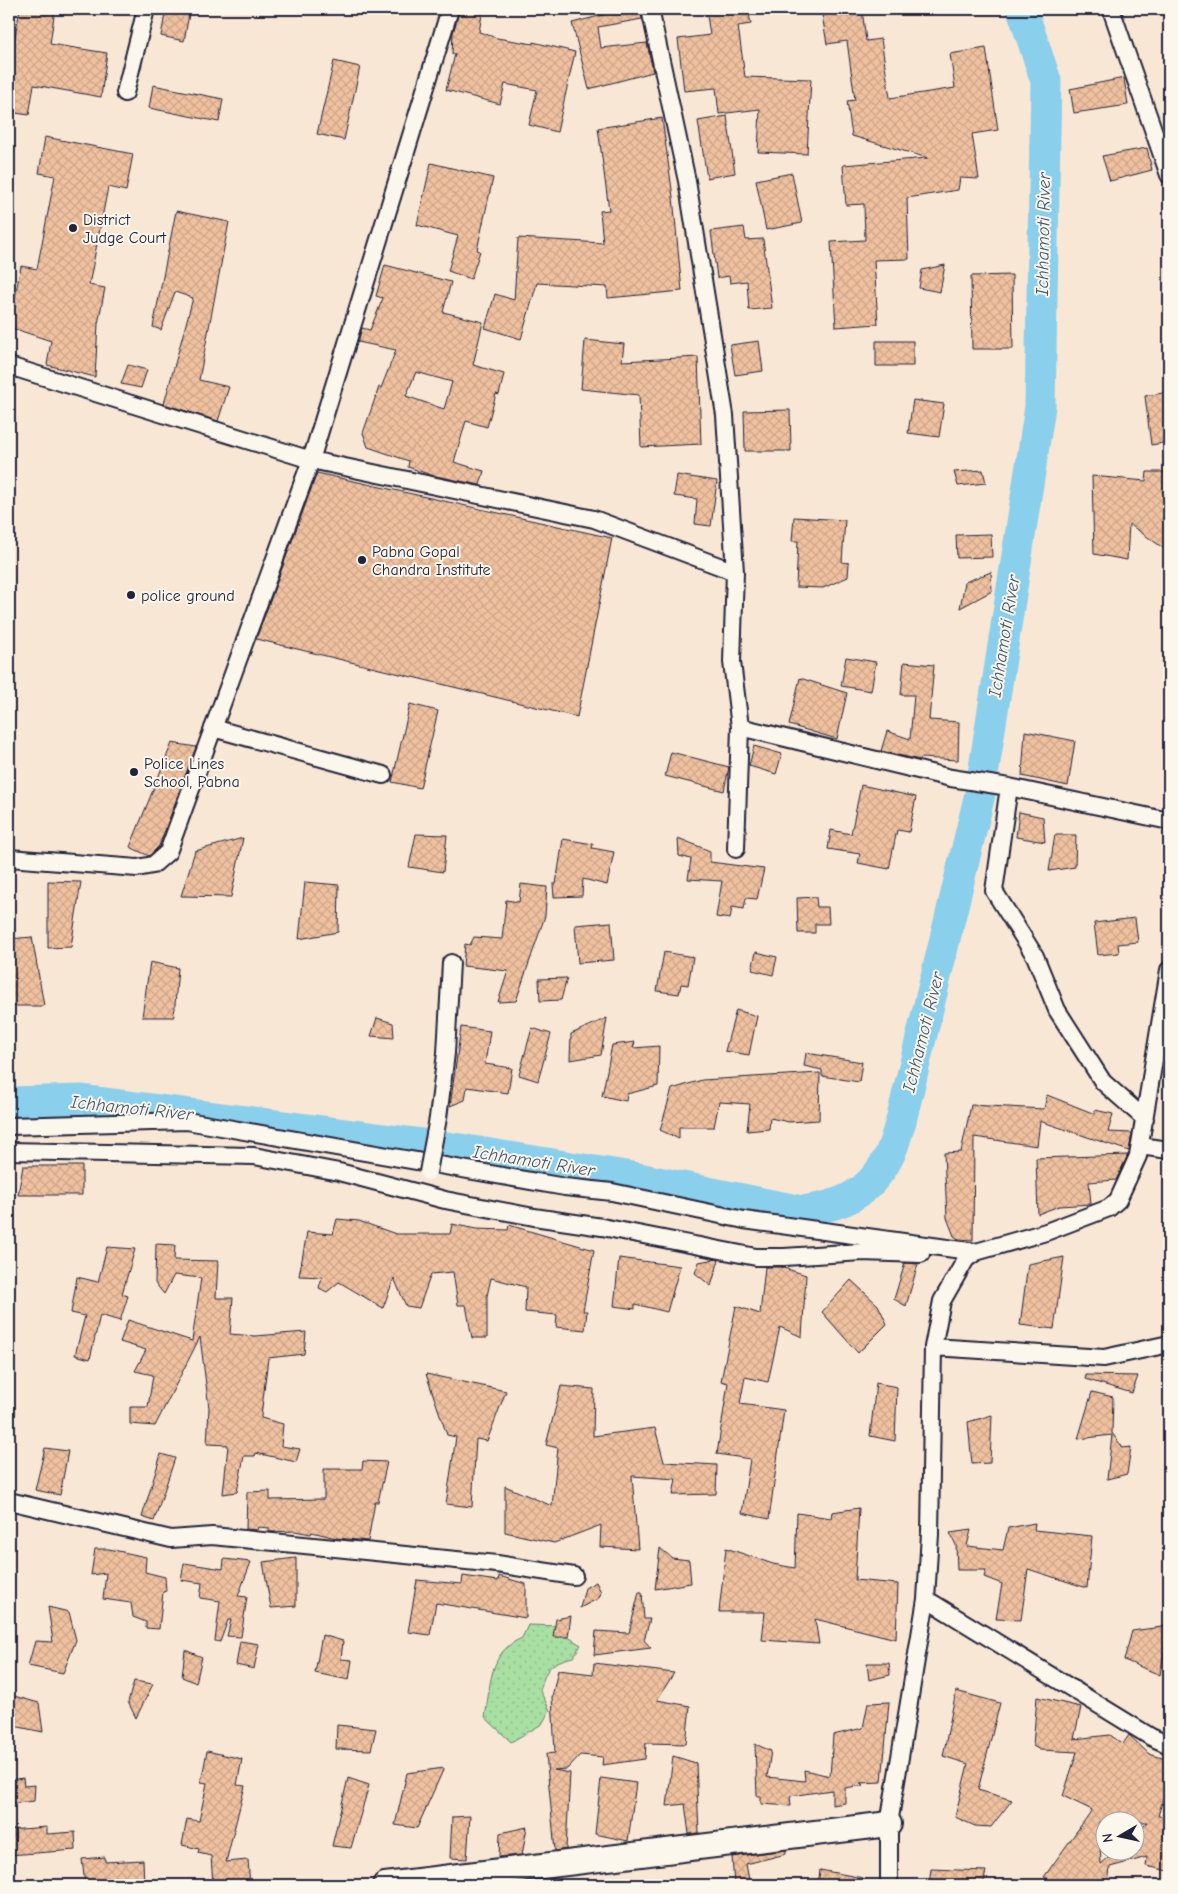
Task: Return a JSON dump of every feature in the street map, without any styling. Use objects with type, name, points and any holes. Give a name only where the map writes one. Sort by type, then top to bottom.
[{"type":"street","points":[[125,93],[146,9]]},
{"type":"street","points":[[9,858],[129,868],[153,865],[168,852],[311,460],[450,9]]},
{"type":"street","points":[[650,9],[687,181],[725,415],[734,572],[732,662],[740,727],[736,849]]},
{"type":"street","points":[[1111,9],[1169,175]]},
{"type":"street","points":[[9,366],[311,460],[594,519],[734,572]]},
{"type":"street","points":[[740,727],[951,778],[1008,787],[1169,821]]},
{"type":"street","points":[[214,728],[383,775]]},
{"type":"street","points":[[1008,787],[994,890],[1035,956],[1058,1010],[1103,1082],[1145,1119]]},
{"type":"street","points":[[424,1194],[438,1118],[446,1053],[451,962]]},
{"type":"street","points":[[9,1151],[254,1156],[339,1172],[424,1194],[525,1216],[602,1227],[756,1257],[784,1258],[862,1252],[971,1256],[1046,1232],[1109,1208],[1118,1200],[1138,1156],[1169,970]]},
{"type":"street","points":[[9,1126],[187,1121],[565,1187],[612,1192],[744,1220],[971,1256]]},
{"type":"street","points":[[1140,1146],[1169,1150]]},
{"type":"street","points":[[889,1885],[889,1824],[926,1599],[930,1534],[933,1347],[942,1301],[971,1256]]},
{"type":"street","points":[[933,1347],[1104,1358],[1169,1344]]},
{"type":"street","points":[[9,1501],[97,1524],[171,1539],[212,1536],[497,1564],[574,1576]]},
{"type":"street","points":[[926,1599],[1151,1737],[1169,1745]]},
{"type":"street","points":[[385,1885],[889,1824]]},
{"type":"shaded area","points":[[9,9],[1169,9],[1169,1885],[9,1885]]},
{"type":"green space","points":[[528,1625],[563,1626],[568,1637],[581,1645],[573,1657],[554,1664],[544,1677],[540,1691],[550,1710],[542,1724],[511,1742],[485,1717],[490,1682],[497,1661],[503,1652],[511,1644],[522,1638]]},
{"type":"building","points":[[20,9],[55,9],[50,44],[107,53],[101,97],[34,85],[29,115],[9,112],[9,68]]},
{"type":"building","points":[[166,9],[190,9],[184,41],[161,36]]},
{"type":"building","points":[[460,9],[483,9],[479,32],[497,38],[533,44],[533,42],[575,52],[557,132],[529,125],[537,90],[505,84],[500,104],[446,90],[455,54],[452,54],[453,33]]},
{"type":"building","points":[[626,9],[640,9],[642,19],[598,27],[601,48],[647,43],[653,72],[589,89],[572,23]]},
{"type":"building","points":[[706,9],[748,9],[751,24],[738,26],[745,77],[811,79],[807,154],[758,152],[760,109],[719,114],[716,88],[684,91],[678,39],[710,35]]},
{"type":"building","points":[[821,9],[862,9],[866,41],[881,39],[890,98],[955,88],[950,54],[986,48],[998,130],[972,134],[979,179],[960,178],[958,190],[907,198],[909,259],[874,260],[878,324],[836,327],[831,242],[865,240],[864,204],[846,205],[843,165],[928,158],[852,136],[847,101],[855,100],[847,41],[827,44]]},
{"type":"building","points":[[334,61],[360,67],[344,140],[317,134]]},
{"type":"building","points":[[1124,78],[1128,105],[1074,113],[1070,89]]},
{"type":"building","points":[[153,85],[223,99],[219,122],[149,108]]},
{"type":"building","points":[[727,116],[735,173],[707,178],[698,121]]},
{"type":"building","points":[[662,118],[673,197],[682,291],[608,298],[607,287],[537,283],[521,339],[485,328],[495,294],[514,300],[518,238],[603,243],[600,211],[609,210],[598,128]]},
{"type":"building","name":"District Judge Court","points":[[45,137],[133,154],[126,191],[108,187],[89,285],[105,288],[98,324],[95,377],[47,365],[51,341],[9,327],[21,266],[37,269],[55,176],[39,173]]},
{"type":"building","points":[[1147,148],[1152,170],[1110,181],[1102,156]]},
{"type":"building","points":[[431,163],[493,178],[477,250],[480,251],[471,279],[448,271],[458,236],[417,225]]},
{"type":"building","points":[[792,173],[802,223],[766,230],[756,180]]},
{"type":"building","points":[[176,211],[229,222],[199,380],[229,387],[218,421],[164,404],[193,298],[175,292],[161,330],[153,327]]},
{"type":"building","points":[[744,227],[746,240],[763,239],[772,308],[749,310],[747,281],[730,283],[729,276],[717,278],[711,231]]},
{"type":"building","points":[[385,265],[451,282],[443,312],[483,322],[473,365],[504,374],[499,395],[496,394],[487,427],[466,421],[454,462],[484,471],[480,485],[431,475],[408,467],[409,461],[368,447],[363,433],[379,387],[381,388],[396,350],[358,342],[362,328],[370,330],[383,298],[376,296]],"holes":[[[416,372],[452,382],[444,409],[406,396]]]},
{"type":"building","points":[[945,265],[940,292],[919,288],[922,270]]},
{"type":"building","points":[[1012,275],[1013,349],[972,349],[971,276]]},
{"type":"building","points":[[585,340],[624,344],[622,361],[698,357],[701,444],[641,447],[639,395],[581,389]]},
{"type":"building","points":[[759,341],[763,371],[735,375],[730,345]]},
{"type":"building","points":[[876,341],[913,341],[913,366],[876,366]]},
{"type":"building","points":[[128,365],[147,370],[141,388],[121,384]]},
{"type":"building","points":[[1169,392],[1169,442],[1151,445],[1145,396]]},
{"type":"building","points":[[913,400],[944,404],[939,437],[908,433]]},
{"type":"building","points":[[790,410],[791,451],[745,451],[744,411]]},
{"type":"building","points":[[983,470],[986,483],[958,486],[954,472]]},
{"type":"building","points":[[1147,472],[1169,472],[1169,552],[1129,524],[1127,560],[1094,554],[1092,476],[1146,481]]},
{"type":"building","name":"Pabna Gopal Chandra Institute","points":[[317,473],[612,538],[577,717],[256,639]]},
{"type":"building","points":[[677,475],[717,481],[711,526],[695,524],[697,499],[674,496]]},
{"type":"building","points":[[794,517],[845,520],[842,562],[849,563],[848,577],[823,588],[796,587],[798,541],[792,541]]},
{"type":"building","points":[[991,534],[992,557],[957,558],[956,535]]},
{"type":"building","points":[[991,572],[992,591],[960,608],[965,582]]},
{"type":"building","points":[[846,657],[876,662],[871,691],[841,686]]},
{"type":"building","points":[[904,662],[934,665],[929,720],[959,722],[958,760],[921,758],[920,760],[881,751],[887,731],[910,739],[914,695],[901,695]]},
{"type":"building","points":[[800,678],[847,693],[837,739],[789,725]]},
{"type":"building","points":[[410,704],[438,711],[420,788],[392,782]]},
{"type":"building","points":[[1025,731],[1075,741],[1068,786],[1022,776]]},
{"type":"building","points":[[172,743],[196,747],[159,846],[149,856],[130,847]]},
{"type":"building","points":[[754,746],[782,754],[776,774],[749,766]]},
{"type":"building","points":[[671,752],[729,767],[724,791],[665,776]]},
{"type":"building","points":[[861,785],[916,797],[909,832],[897,830],[889,869],[858,863],[860,854],[828,849],[831,830],[851,834]]},
{"type":"building","points":[[1019,812],[1043,817],[1045,842],[1016,837]]},
{"type":"building","points":[[416,834],[447,835],[443,872],[409,867]]},
{"type":"building","points":[[1055,835],[1076,835],[1075,867],[1049,871]]},
{"type":"building","points":[[243,838],[231,897],[181,896],[195,851]]},
{"type":"building","points":[[678,838],[710,851],[710,862],[764,869],[757,899],[746,898],[744,909],[732,907],[730,919],[716,917],[722,881],[688,879],[691,859],[679,856]]},
{"type":"building","points":[[563,839],[593,844],[592,848],[614,852],[607,885],[583,879],[582,896],[554,897],[553,884],[556,884]]},
{"type":"building","points":[[48,881],[81,882],[71,947],[48,948]]},
{"type":"building","points":[[305,882],[339,885],[338,932],[299,939]]},
{"type":"building","points":[[521,884],[547,887],[545,916],[516,1001],[498,1002],[508,971],[463,966],[465,944],[470,945],[474,937],[502,939],[506,900],[519,902]]},
{"type":"building","points":[[816,897],[817,907],[828,907],[829,924],[815,924],[815,933],[798,933],[797,898]]},
{"type":"building","points":[[1135,918],[1138,942],[1118,944],[1119,953],[1098,955],[1094,923]]},
{"type":"building","points":[[611,922],[614,960],[578,963],[575,925]]},
{"type":"building","points":[[32,937],[44,1006],[9,1006],[9,939]]},
{"type":"building","points":[[664,952],[693,957],[688,985],[681,984],[679,994],[657,991]]},
{"type":"building","points":[[756,952],[777,957],[773,975],[752,970]]},
{"type":"building","points":[[150,962],[178,968],[174,1017],[142,1017]]},
{"type":"building","points":[[567,978],[561,1000],[540,1001],[539,979]]},
{"type":"building","points":[[736,1010],[757,1016],[749,1055],[725,1051]]},
{"type":"building","points":[[377,1018],[393,1023],[394,1038],[371,1036]]},
{"type":"building","points":[[607,1018],[601,1055],[570,1060],[571,1034]]},
{"type":"building","points":[[461,1027],[490,1031],[485,1064],[512,1068],[508,1093],[467,1087],[465,1100],[450,1106]]},
{"type":"building","points":[[532,1028],[551,1034],[538,1081],[519,1075]]},
{"type":"building","points":[[635,1042],[633,1048],[659,1046],[658,1086],[627,1094],[626,1101],[602,1096],[612,1045]]},
{"type":"building","points":[[806,1053],[862,1062],[859,1082],[822,1076],[822,1070],[804,1066]]},
{"type":"building","points":[[820,1073],[819,1120],[789,1122],[770,1118],[769,1129],[747,1131],[750,1104],[719,1102],[714,1127],[679,1127],[679,1139],[660,1130],[672,1089],[702,1080]]},
{"type":"building","points":[[1047,1095],[1095,1114],[1095,1110],[1113,1114],[1108,1132],[1132,1133],[1129,1151],[1040,1121],[1037,1146],[974,1137],[973,1240],[958,1239],[954,1236],[947,1218],[944,1153],[961,1152],[971,1105],[1044,1109]]},
{"type":"building","points":[[1128,1155],[1116,1180],[1089,1182],[1091,1204],[1059,1206],[1038,1214],[1036,1158]]},
{"type":"building","points":[[23,1166],[82,1166],[82,1195],[18,1195]]},
{"type":"building","points":[[337,1219],[359,1221],[396,1234],[450,1234],[452,1224],[476,1229],[508,1230],[509,1225],[594,1250],[583,1311],[587,1311],[585,1330],[556,1327],[557,1315],[525,1312],[526,1287],[491,1278],[487,1296],[487,1338],[472,1338],[466,1305],[458,1305],[453,1272],[431,1274],[419,1308],[406,1306],[394,1278],[383,1308],[339,1282],[327,1292],[319,1288],[322,1277],[299,1276],[307,1232],[333,1234]]},
{"type":"building","points":[[156,1244],[175,1245],[174,1260],[218,1261],[216,1298],[233,1298],[230,1334],[255,1336],[306,1332],[304,1354],[268,1358],[261,1416],[261,1418],[283,1424],[281,1446],[300,1449],[296,1462],[256,1453],[255,1456],[244,1456],[237,1492],[223,1494],[228,1445],[207,1444],[209,1408],[200,1337],[155,1426],[130,1424],[130,1407],[148,1407],[153,1375],[135,1371],[146,1350],[120,1342],[128,1320],[192,1341],[201,1278],[174,1275],[164,1294],[155,1283]]},
{"type":"building","points":[[107,1247],[135,1249],[122,1294],[128,1296],[120,1321],[100,1315],[90,1359],[75,1355],[85,1316],[71,1313],[77,1277],[98,1282]]},
{"type":"building","points":[[1064,1257],[1054,1329],[1020,1325],[1028,1264]]},
{"type":"building","points":[[619,1258],[680,1266],[667,1312],[635,1304],[635,1309],[614,1306]]},
{"type":"building","points":[[719,1260],[711,1286],[695,1273],[699,1262]]},
{"type":"building","points":[[905,1263],[918,1264],[906,1306],[894,1299]]},
{"type":"building","points":[[765,1267],[781,1267],[806,1275],[802,1337],[780,1327],[768,1382],[745,1377],[740,1404],[784,1410],[769,1519],[742,1513],[750,1459],[717,1454],[728,1383],[721,1381],[736,1306],[760,1314]]},
{"type":"building","points":[[851,1280],[878,1305],[887,1324],[858,1353],[822,1312]]},
{"type":"building","points":[[426,1374],[506,1391],[487,1441],[476,1439],[472,1507],[446,1504],[456,1437],[447,1435]]},
{"type":"building","points":[[1086,1375],[1138,1376],[1132,1393],[1085,1379]]},
{"type":"building","points":[[876,1383],[897,1387],[895,1441],[870,1436]]},
{"type":"building","points":[[561,1386],[594,1389],[593,1436],[655,1428],[664,1462],[717,1465],[716,1494],[673,1495],[676,1479],[632,1476],[638,1549],[600,1547],[601,1525],[554,1543],[505,1532],[505,1486],[552,1506],[558,1448],[546,1445]]},
{"type":"building","points":[[1092,1392],[1113,1397],[1112,1433],[1123,1448],[1131,1447],[1127,1474],[1107,1479],[1112,1435],[1078,1439]]},
{"type":"building","points":[[992,1415],[990,1463],[972,1464],[968,1422]]},
{"type":"building","points":[[45,1448],[68,1451],[60,1495],[35,1490]]},
{"type":"building","points":[[161,1454],[175,1458],[154,1521],[142,1517]]},
{"type":"building","points":[[363,1461],[387,1462],[378,1502],[375,1502],[368,1541],[336,1538],[312,1532],[311,1534],[295,1531],[269,1532],[269,1528],[258,1527],[257,1530],[246,1529],[247,1492],[270,1491],[270,1500],[324,1499],[324,1469],[362,1469]]},
{"type":"building","points":[[859,1508],[855,1580],[898,1584],[896,1639],[815,1619],[819,1644],[762,1640],[765,1612],[719,1612],[726,1548],[773,1564],[795,1568],[797,1513],[831,1518],[832,1512]]},
{"type":"building","points":[[1035,1523],[1034,1530],[1092,1536],[1087,1588],[1028,1569],[1021,1620],[996,1619],[1002,1584],[984,1577],[986,1570],[957,1570],[956,1545],[950,1533],[971,1530],[967,1546],[1003,1550],[1008,1528]]},
{"type":"building","points":[[660,1548],[672,1558],[689,1560],[691,1583],[655,1589]]},
{"type":"building","points":[[95,1549],[109,1549],[146,1557],[145,1572],[165,1577],[166,1591],[163,1592],[159,1629],[146,1628],[146,1622],[133,1617],[131,1603],[103,1599],[106,1573],[91,1575]]},
{"type":"building","points":[[296,1558],[296,1606],[271,1608],[263,1562]]},
{"type":"building","points":[[224,1559],[251,1562],[238,1596],[247,1597],[241,1637],[227,1636],[231,1620],[228,1620],[220,1642],[215,1641],[220,1601],[200,1598],[202,1583],[181,1580],[184,1563],[223,1569]]},
{"type":"building","points":[[463,1576],[498,1581],[499,1576],[526,1584],[526,1618],[436,1603],[430,1635],[408,1632],[417,1580],[462,1584]]},
{"type":"building","points":[[596,1582],[601,1592],[599,1598],[580,1608],[585,1588]]},
{"type":"building","points":[[639,1592],[642,1592],[644,1619],[650,1619],[644,1640],[651,1648],[594,1655],[596,1631],[629,1633]]},
{"type":"building","points":[[48,1607],[69,1612],[76,1640],[63,1673],[28,1666],[35,1641],[53,1642]]},
{"type":"building","points":[[571,1616],[568,1637],[553,1637],[556,1619]]},
{"type":"building","points":[[1169,1626],[1160,1675],[1124,1660],[1132,1631]]},
{"type":"building","points":[[322,1635],[343,1641],[341,1659],[352,1660],[349,1680],[315,1673]]},
{"type":"building","points":[[240,1641],[259,1644],[254,1669],[236,1665]]},
{"type":"building","points":[[185,1650],[202,1657],[196,1683],[182,1677]]},
{"type":"building","points":[[594,1663],[674,1673],[657,1700],[690,1706],[686,1744],[646,1743],[645,1759],[602,1765],[603,1757],[580,1755],[567,1769],[554,1770],[570,1773],[566,1849],[555,1851],[546,1754],[555,1753],[552,1697],[558,1670],[593,1674]]},
{"type":"building","points":[[867,1663],[889,1663],[890,1675],[869,1680]]},
{"type":"building","points":[[134,1681],[153,1684],[136,1718],[128,1702]]},
{"type":"building","points":[[956,1691],[1000,1703],[978,1790],[1012,1800],[991,1827],[975,1826],[955,1817],[968,1764],[943,1756]]},
{"type":"building","points":[[14,1696],[39,1703],[43,1732],[9,1725]]},
{"type":"building","points":[[1037,1697],[1081,1707],[1074,1739],[1110,1735],[1123,1744],[1129,1735],[1149,1754],[1169,1760],[1169,1779],[1158,1816],[1166,1817],[1169,1871],[1146,1866],[1146,1812],[1096,1812],[1096,1862],[1101,1862],[1101,1864],[1103,1862],[1128,1862],[1110,1867],[1108,1885],[1062,1885],[1044,1877],[1092,1810],[1063,1796],[1077,1752],[1040,1750],[1033,1746]]},
{"type":"building","points":[[889,1702],[882,1782],[860,1783],[864,1785],[845,1788],[845,1803],[832,1805],[832,1790],[790,1796],[791,1806],[761,1804],[761,1796],[757,1796],[755,1744],[771,1751],[767,1777],[805,1781],[804,1770],[830,1776],[833,1735],[863,1728],[868,1703]]},
{"type":"building","points":[[337,1725],[376,1729],[371,1750],[336,1749]]},
{"type":"building","points":[[207,1751],[242,1759],[237,1785],[245,1786],[226,1862],[248,1860],[250,1885],[213,1885],[211,1856],[198,1853],[199,1849],[182,1845],[187,1819],[199,1821],[207,1783],[201,1782]]},
{"type":"building","points":[[673,1756],[696,1763],[699,1833],[689,1834],[685,1804],[667,1806]]},
{"type":"building","points":[[444,1768],[417,1828],[395,1825],[407,1773]]},
{"type":"building","points":[[23,1778],[24,1786],[35,1785],[34,1801],[9,1804],[9,1780]]},
{"type":"building","points":[[348,1778],[369,1785],[351,1848],[332,1846]]},
{"type":"building","points":[[601,1778],[636,1783],[628,1841],[595,1834]]},
{"type":"building","points":[[470,1816],[467,1859],[450,1858],[452,1817]]},
{"type":"building","points":[[47,1827],[47,1834],[75,1832],[76,1850],[9,1855],[9,1830]]},
{"type":"building","points":[[527,1827],[522,1855],[499,1857],[500,1833]]},
{"type":"building","points":[[786,1850],[786,1854],[746,1864],[750,1885],[734,1885],[732,1857]]},
{"type":"building","points":[[105,1857],[105,1862],[143,1860],[144,1885],[85,1885],[82,1859]]},
{"type":"building","points":[[931,1869],[986,1871],[983,1885],[929,1885]]},
{"type":"building","points":[[820,1870],[863,1878],[863,1885],[818,1885]]},
{"type":"waterway","name":"Ichhamoti River","points":[[9,1102],[82,1100],[454,1148],[638,1178],[802,1211],[841,1202],[862,1190],[872,1181],[890,1154],[901,1121],[980,794],[1040,407],[1046,81],[1022,9]]},
{"type":"place","name":"District Judge Court","points":[[73,228]]},
{"type":"place","name":"Pabna Gopal Chandra Institute","points":[[362,560]]},
{"type":"place","name":"police ground","points":[[131,595]]},
{"type":"place","name":"Police Lines School, Pabna","points":[[134,772]]}]
